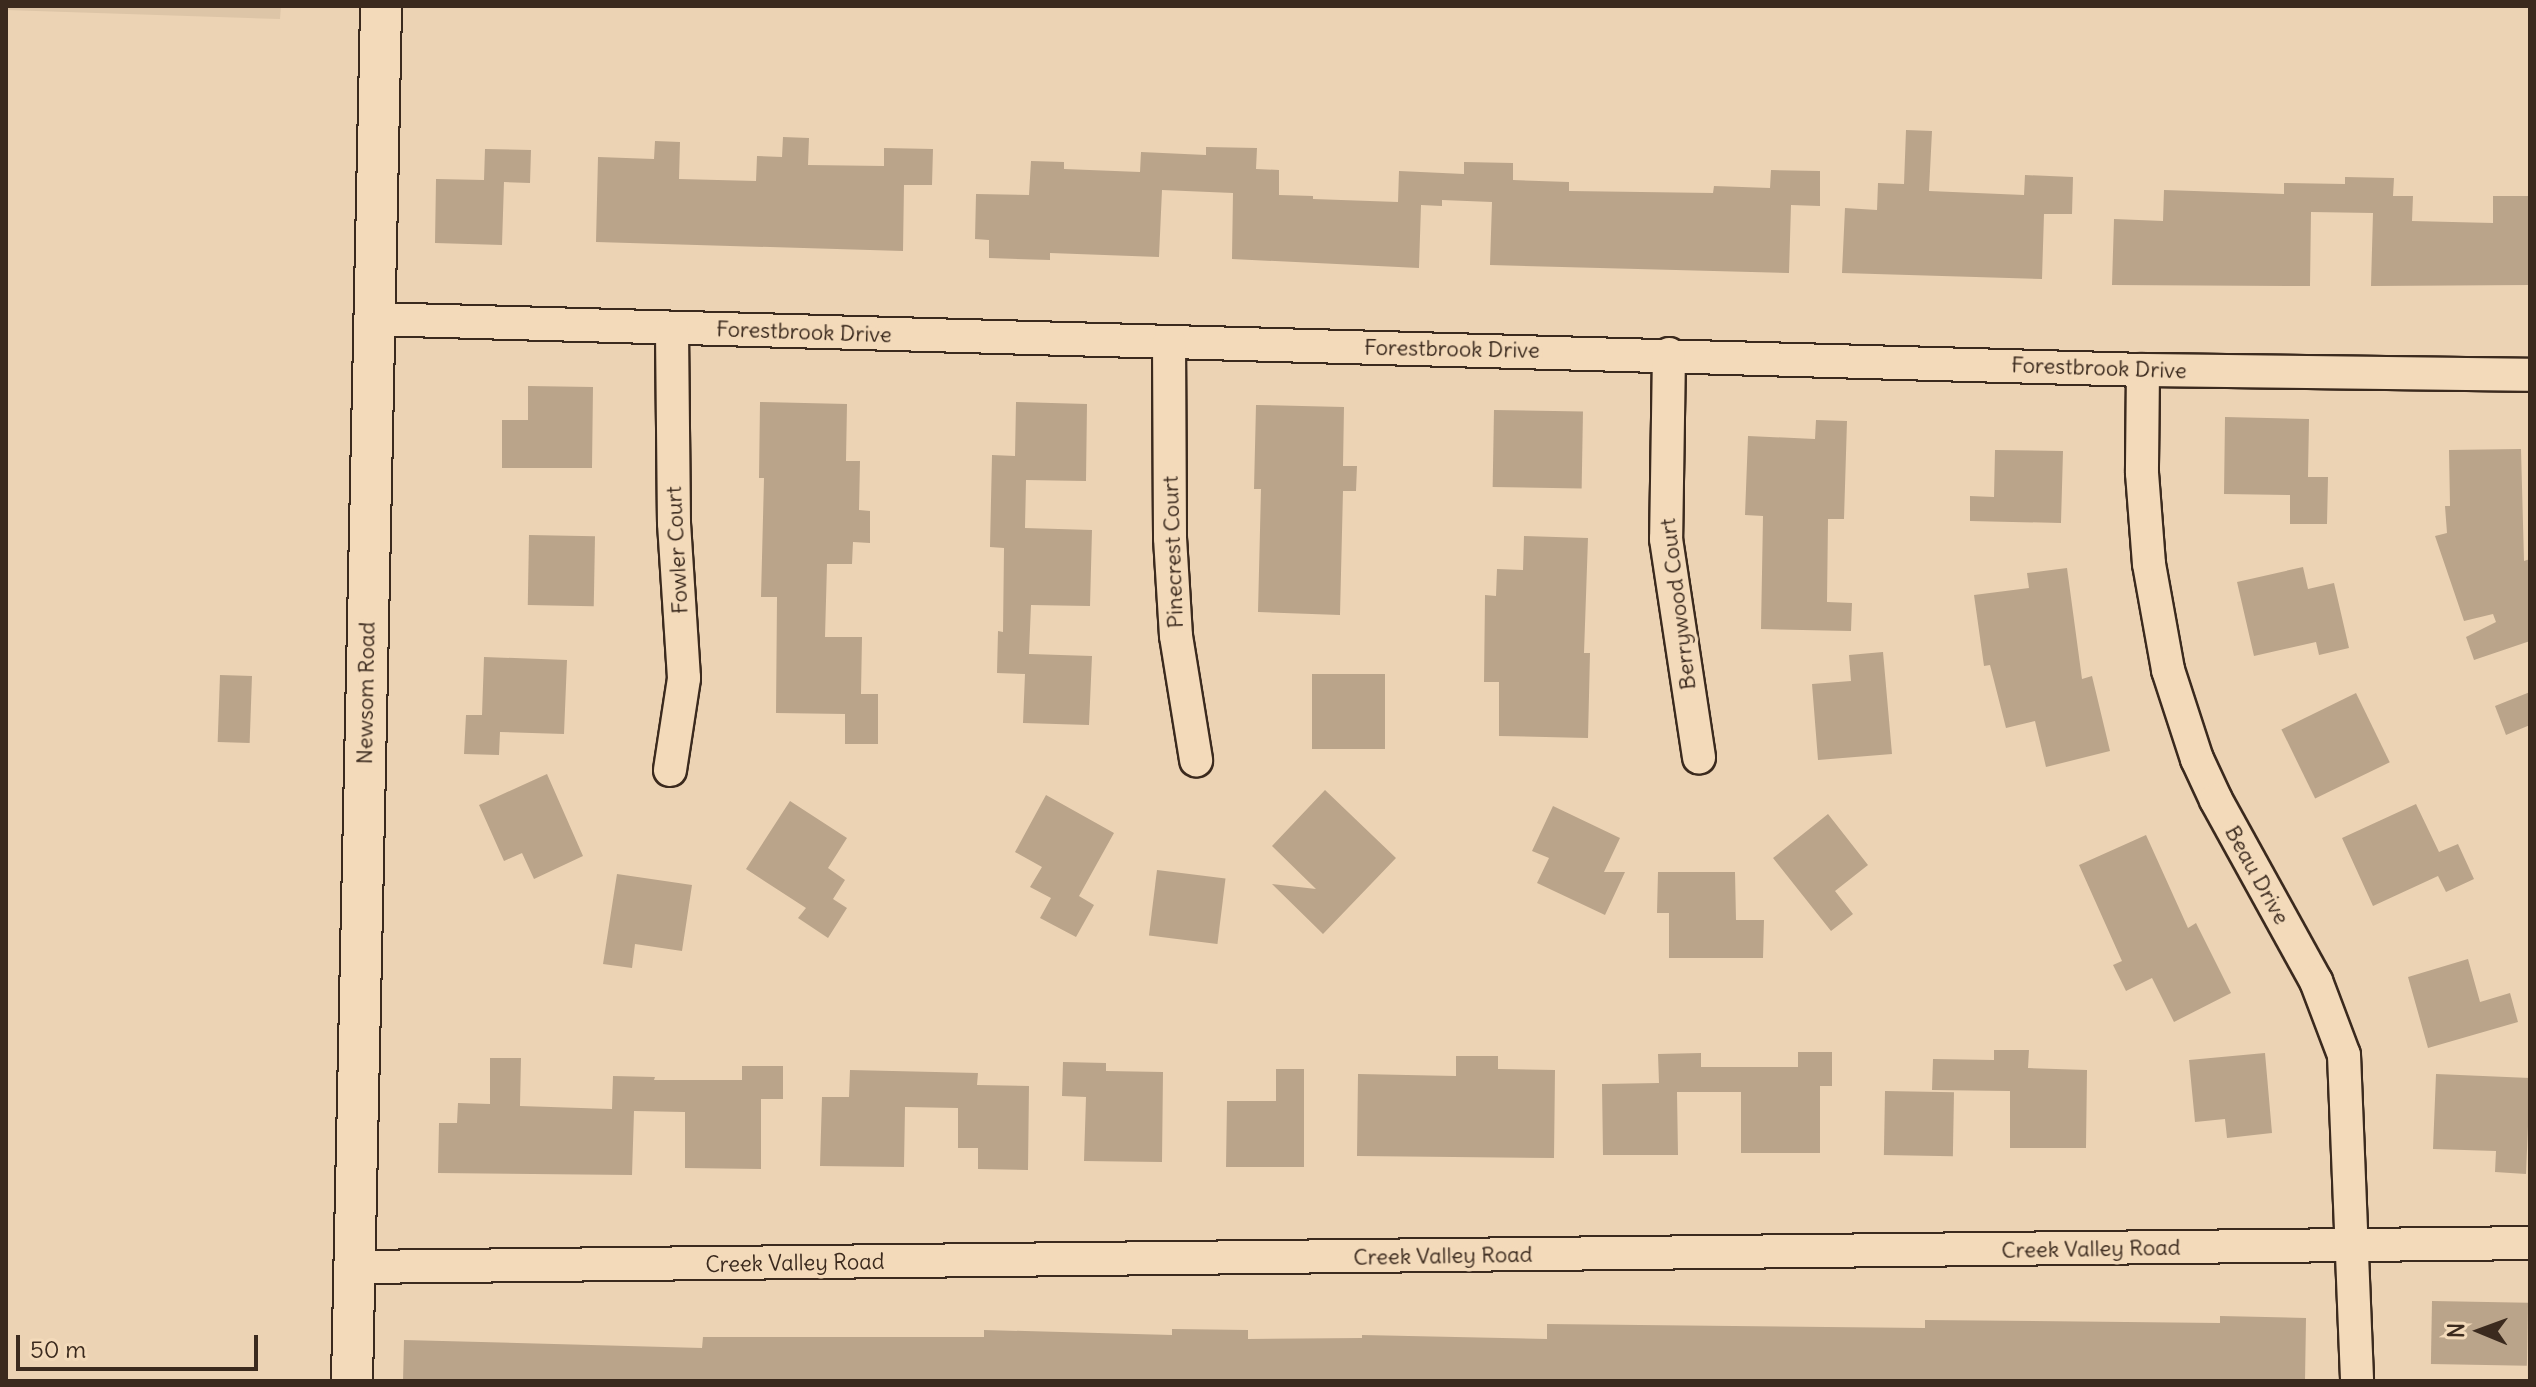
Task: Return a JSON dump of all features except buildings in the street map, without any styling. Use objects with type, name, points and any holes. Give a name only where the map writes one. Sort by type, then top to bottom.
[{"type":"street","name":"Newsom Road","points":[[352,1381],[381,6]]},
{"type":"street","name":"Forestbrook Drive","points":[[373,319],[2143,370],[2530,375]]},
{"type":"street","name":"Fowler Court","points":[[670,770],[684,678],[674,523],[672,328]]},
{"type":"street","name":"Pinecrest Court","points":[[1169,342],[1170,538],[1176,636],[1196,760]]},
{"type":"street","name":"Berrywood Court","points":[[1669,354],[1666,539],[1699,758]]},
{"type":"street","name":"Beau Drive","points":[[2143,370],[2142,473],[2149,564],[2168,670],[2197,759],[2216,800],[2316,981],[2333,1018],[2344,1055],[2349,1096],[2357,1381]]},
{"type":"street","name":"Creek Valley Road","points":[[355,1267],[2530,1243]]},
{"type":"shaded area","points":[[6,6],[281,6],[280,19],[6,10]]}]
